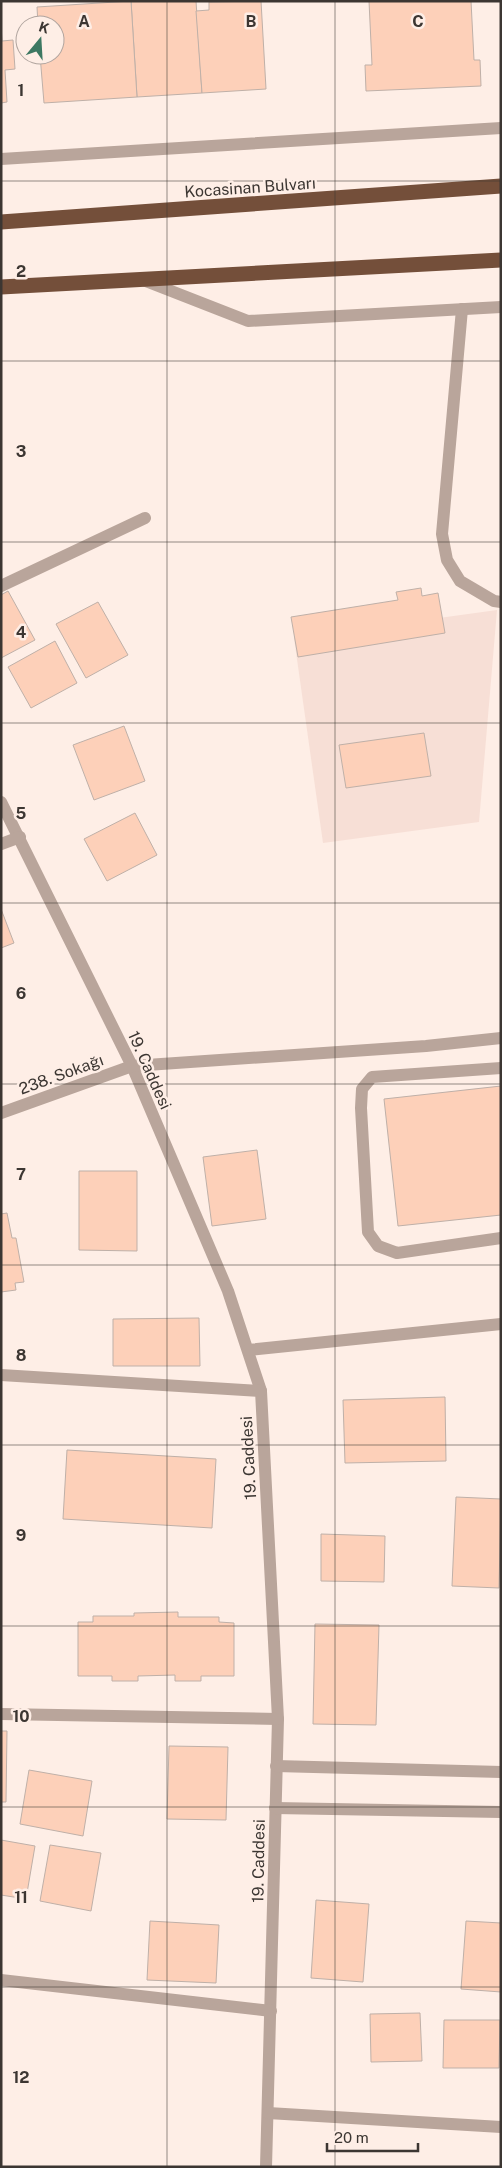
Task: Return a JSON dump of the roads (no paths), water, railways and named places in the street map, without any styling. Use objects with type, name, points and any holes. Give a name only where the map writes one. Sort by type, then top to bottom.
[{"type":"highway","name":"Kocasinan Bulvarı","points":[[1,222],[501,186]]},
{"type":"highway","points":[[1,288],[501,260]]},
{"type":"street","points":[[1,159],[501,128]]},
{"type":"street","points":[[143,280],[248,322],[501,307]]},
{"type":"street","points":[[462,309],[442,534],[446,560],[460,581],[494,601],[501,602]]},
{"type":"street","points":[[1,586],[145,518]]},
{"type":"street","name":"19. Caddesi","points":[[1,802],[132,1066],[228,1291],[261,1391],[278,1719],[266,2167]]},
{"type":"street","points":[[1,844],[20,837]]},
{"type":"street","name":"238. Sokağı","points":[[1,1113],[132,1066],[416,1047],[501,1038]]},
{"type":"street","points":[[501,1068],[372,1077],[362,1089],[361,1108],[368,1232],[378,1246],[398,1252],[501,1238]]},
{"type":"street","points":[[248,1350],[501,1324]]},
{"type":"street","points":[[1,1374],[261,1391]]},
{"type":"street","points":[[1,1714],[278,1719]]},
{"type":"street","points":[[276,1766],[501,1772]]},
{"type":"street","points":[[275,1808],[501,1812]]},
{"type":"street","points":[[1,1980],[270,2011]]},
{"type":"street","points":[[268,2113],[501,2127]]}]
